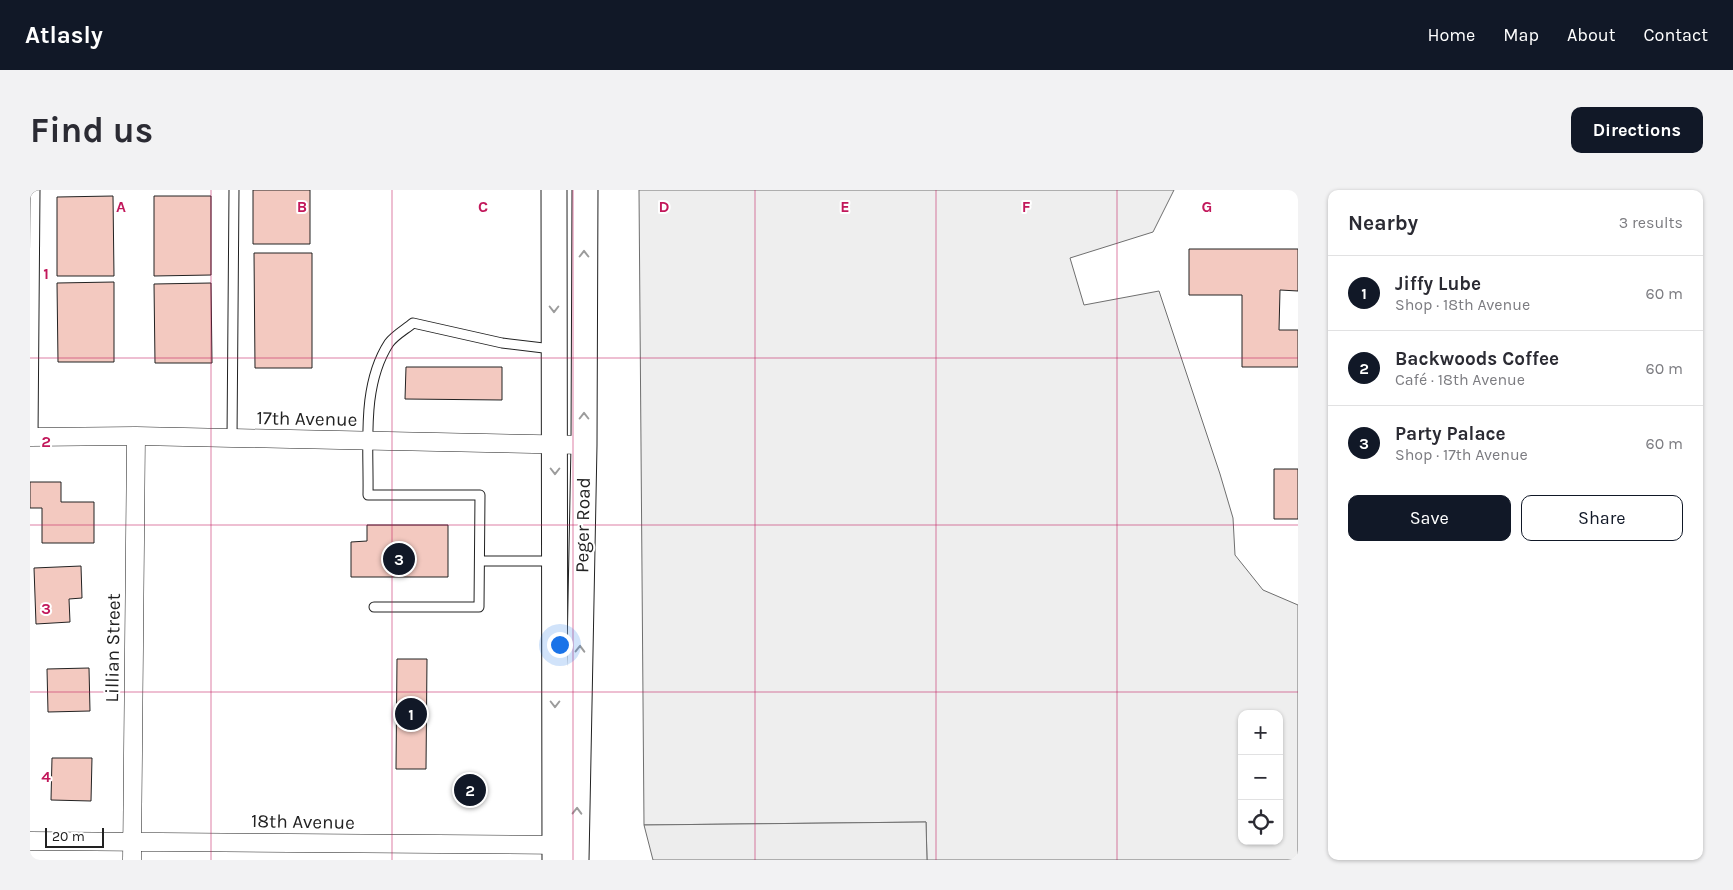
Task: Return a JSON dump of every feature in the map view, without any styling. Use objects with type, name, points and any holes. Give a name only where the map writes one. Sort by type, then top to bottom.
[{"type":"main road","name":"Peger Road","points":[[554,190],[554,445],[568,561],[566,852]]},
{"type":"main road","name":"Peger Road","points":[[568,561],[584,445],[584,190]]},
{"type":"street","name":"17th Avenue","points":[[32,437],[136,436],[584,445]]},
{"type":"street","name":"Lillian Street","points":[[132,860],[136,436]]},
{"type":"street","name":"18th Avenue","points":[[30,841],[132,841],[566,852]]},
{"type":"lane","points":[[32,437],[35,190]]},
{"type":"lane","points":[[232,438],[234,190]]},
{"type":"lane","points":[[374,607],[479,607],[480,495],[368,495],[370,397],[376,368],[390,341],[413,323],[502,343],[554,350]]},
{"type":"lane","points":[[480,561],[568,561]]},
{"type":"shaded area","points":[[639,190],[1174,190],[1153,232],[1070,258],[1084,305],[1159,291],[1233,518],[1235,555],[1263,590],[1298,605],[1298,860],[927,860],[926,822],[644,825]]},
{"type":"shaded area","points":[[926,822],[927,860],[653,860],[644,825]]},
{"type":"building","points":[[253,190],[310,190],[310,244],[253,244]]},
{"type":"building","points":[[113,196],[114,276],[57,276],[57,197]]},
{"type":"building","points":[[154,196],[211,196],[211,275],[154,276]]},
{"type":"building","points":[[1189,249],[1298,249],[1298,291],[1280,290],[1279,330],[1298,330],[1298,367],[1242,367],[1242,295],[1189,295]]},
{"type":"building","points":[[254,253],[312,253],[312,368],[255,368]]},
{"type":"building","points":[[114,282],[114,362],[58,362],[57,283]]},
{"type":"building","points":[[211,283],[212,363],[155,363],[154,284]]},
{"type":"building","points":[[406,367],[502,367],[502,400],[405,399]]},
{"type":"building","points":[[1274,469],[1298,469],[1298,519],[1274,519]]},
{"type":"building","points":[[30,482],[61,482],[61,502],[94,502],[94,543],[42,543],[42,508],[30,508]]},
{"type":"building","points":[[367,525],[448,525],[448,577],[351,577],[351,542],[367,541]]},
{"type":"building","points":[[81,566],[82,598],[69,599],[70,622],[36,624],[34,568]]},
{"type":"building","points":[[397,659],[427,659],[426,769],[396,769]]},
{"type":"building","points":[[89,668],[90,711],[48,712],[47,669]]},
{"type":"building","points":[[52,758],[92,758],[91,801],[51,800]]},
{"type":"place","name":"Party Palace","points":[[399,559]]},
{"type":"place","name":"Jiffy Lube","points":[[411,714]]},
{"type":"place","name":"Backwoods Coffee","points":[[470,790]]}]
